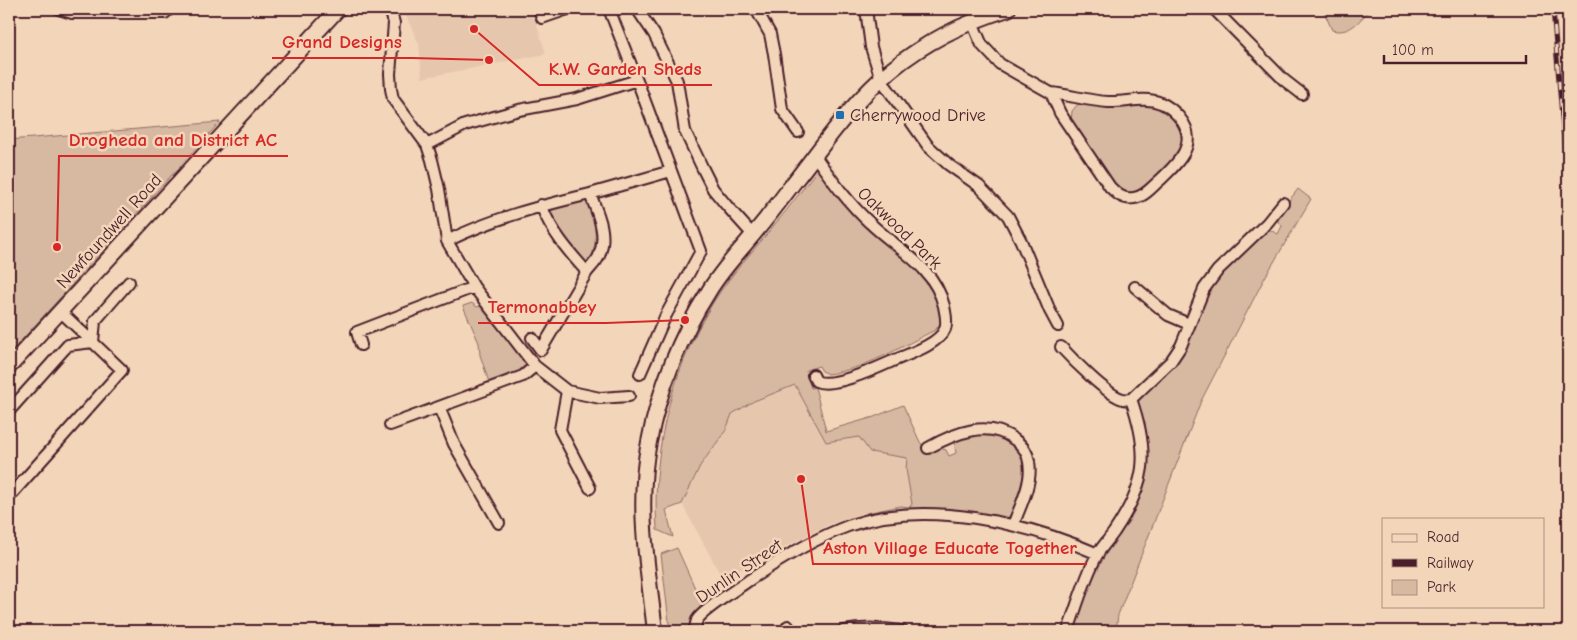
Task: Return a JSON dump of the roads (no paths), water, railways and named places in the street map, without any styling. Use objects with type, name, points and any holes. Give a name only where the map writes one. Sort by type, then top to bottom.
[{"type":"street","points":[[59,9],[72,13],[165,13],[169,9]]},
{"type":"street","name":"Newfoundwell Road","points":[[9,368],[338,9]]},
{"type":"street","points":[[390,9],[394,23],[390,74],[390,89],[393,99],[427,145],[432,160],[447,241],[474,287],[535,366],[567,391],[600,398],[629,396]]},
{"type":"street","points":[[540,14],[568,9]]},
{"type":"street","points":[[609,9],[701,251],[666,315],[640,374]]},
{"type":"street","points":[[637,9],[654,34],[677,81],[685,131],[702,167],[714,189],[753,235]]},
{"type":"street","points":[[756,9],[770,34],[782,109],[798,132]]},
{"type":"street","points":[[866,9],[871,47],[881,79],[928,146],[943,160],[979,186],[1008,216],[1022,241],[1050,311],[1058,326]]},
{"type":"street","points":[[655,631],[644,542],[644,478],[648,443],[656,408],[667,376],[683,339],[709,291],[854,106],[881,79],[892,69],[936,40],[972,22],[1008,9]]},
{"type":"street","points":[[1214,9],[1284,80],[1302,94]]},
{"type":"street","points":[[972,22],[982,45],[1000,64],[1051,93],[1107,102],[1146,99],[1163,104],[1174,111],[1188,133],[1184,152],[1176,165],[1144,194],[1135,198],[1119,196],[1110,187],[1060,114],[1051,93]]},
{"type":"street","points":[[427,145],[465,125],[519,110],[577,99],[637,80]]},
{"type":"street","name":"Oakwood Park","points":[[813,375],[816,381],[821,384],[857,375],[888,363],[916,351],[939,338],[945,329],[946,319],[938,289],[931,277],[922,266],[870,223],[840,192],[815,156]]},
{"type":"street","points":[[447,241],[504,216],[671,171]]},
{"type":"street","points":[[532,338],[541,350],[587,272],[599,257],[603,237],[601,219],[590,194]]},
{"type":"street","points":[[1060,347],[1077,365],[1101,384],[1122,399],[1131,399],[1171,362],[1182,346],[1204,289],[1218,270],[1267,223],[1282,203]]},
{"type":"street","points":[[541,205],[547,221],[558,238],[587,272]]},
{"type":"street","points":[[93,342],[95,321],[129,282]]},
{"type":"street","points":[[1136,286],[1168,315],[1189,324]]},
{"type":"street","points":[[361,345],[357,332],[474,287]]},
{"type":"street","points":[[9,497],[122,370],[61,312]]},
{"type":"street","points":[[9,411],[68,345],[93,342]]},
{"type":"street","points":[[390,425],[523,376],[535,366]]},
{"type":"street","points":[[567,391],[560,430],[590,488]]},
{"type":"street","points":[[1068,631],[1098,554],[1126,512],[1139,482],[1143,463],[1143,448],[1138,418],[1131,399]]},
{"type":"street","points":[[439,407],[454,444],[499,523]]},
{"type":"street","points":[[928,448],[947,437],[984,428],[996,430],[1010,436],[1020,444],[1027,453],[1030,462],[1030,472],[1014,525]]},
{"type":"street","name":"Dunlin Street","points":[[694,631],[698,619],[707,611],[763,571],[797,551],[848,526],[878,519],[923,515],[977,518],[1014,525],[1050,535],[1098,554]]},
{"type":"street","points":[[843,631],[859,628],[885,628],[902,631]]},
{"type":"railway","points":[[1553,9],[1568,190]]},
{"type":"railway","points":[[1566,631],[1568,612]]},
{"type":"place","name":"K.W. Garden Sheds","points":[[474,29]]},
{"type":"place","name":"Grand Designs","points":[[489,60]]},
{"type":"place","name":"Cherrywood Drive","points":[[840,115]]},
{"type":"place","name":"Drogheda and District AC","points":[[57,247]]},
{"type":"place","name":"Termonabbey","points":[[685,320]]},
{"type":"place","name":"Aston Village Educate Together","points":[[801,479]]}]
